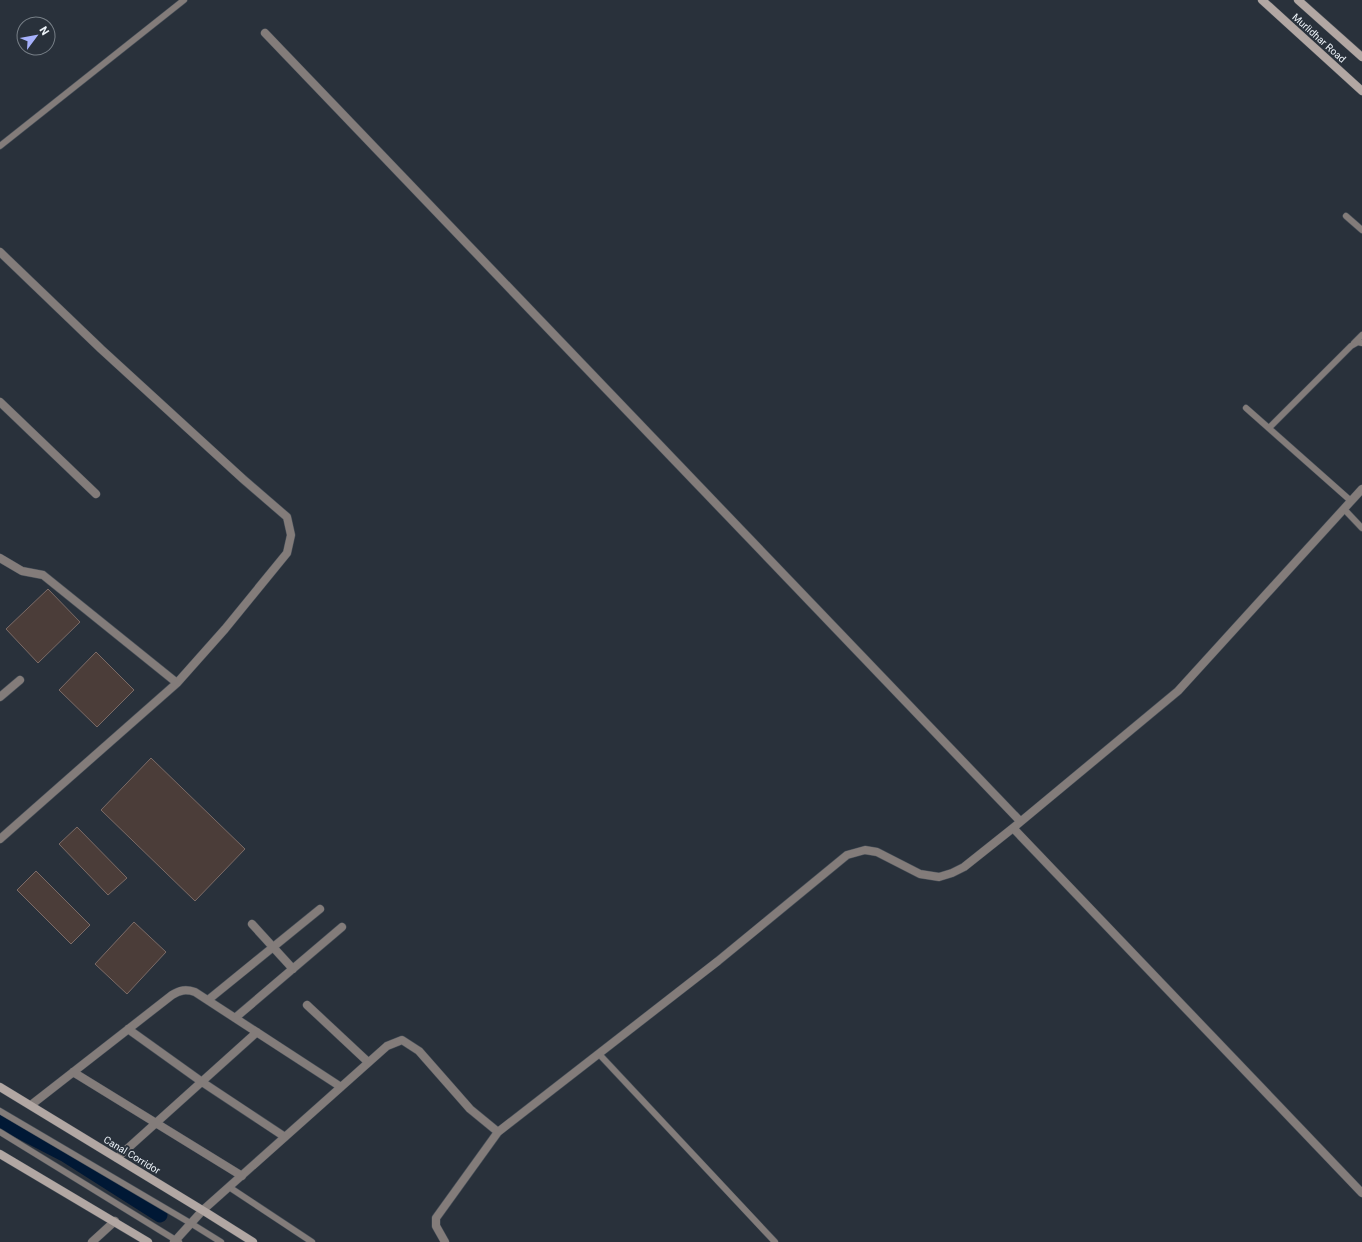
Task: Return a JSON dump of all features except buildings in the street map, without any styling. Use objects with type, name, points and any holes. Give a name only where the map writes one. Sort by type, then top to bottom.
[{"type":"street","name":"Murlidhar Road","points":[[1262,0],[1362,91]]},
{"type":"street","name":"Murlidhar Road","points":[[1298,0],[1362,57]]},
{"type":"street","points":[[265,33],[1020,821]]},
{"type":"street","points":[[0,252],[243,480],[287,517],[291,535],[287,553],[226,629],[177,683],[0,840]]},
{"type":"street","points":[[0,402],[96,494]]},
{"type":"street","points":[[445,1242],[436,1226],[436,1218],[498,1132],[718,961],[847,856],[865,850],[877,852],[920,874],[939,877],[964,867],[1178,691],[1362,489]]},
{"type":"street","points":[[0,558],[22,571],[43,575],[177,683]]},
{"type":"street","points":[[0,697],[20,680]]},
{"type":"street","points":[[1013,828],[1362,1193]]},
{"type":"street","points":[[208,1000],[320,909]]},
{"type":"street","points":[[252,924],[293,969]]},
{"type":"street","points":[[235,1018],[342,927]]},
{"type":"street","points":[[31,1105],[172,995],[179,991],[189,990],[208,1000],[341,1087]]},
{"type":"street","points":[[307,1005],[368,1062]]},
{"type":"street","points":[[128,1029],[202,1082],[285,1137]]},
{"type":"street","points":[[117,1158],[257,1032]]},
{"type":"street","points":[[176,1241],[203,1210],[368,1062],[387,1046],[402,1040],[419,1051],[470,1109],[498,1132]]},
{"type":"street","points":[[73,1072],[242,1176]]},
{"type":"street","name":"Canal Corridor","points":[[0,1087],[253,1242]]},
{"type":"street","points":[[0,1154],[148,1242]]},
{"type":"street","points":[[96,1241],[115,1222]]},
{"type":"lane","points":[[0,146],[184,0]]},
{"type":"lane","points":[[1346,216],[1362,230]]},
{"type":"lane","points":[[1269,428],[1362,335]]},
{"type":"lane","points":[[1354,343],[1362,343]]},
{"type":"lane","points":[[1246,408],[1351,501]]},
{"type":"lane","points":[[1344,509],[1362,528]]},
{"type":"lane","points":[[599,1054],[775,1242]]},
{"type":"lane","points":[[0,1111],[221,1242]]},
{"type":"lane","points":[[0,1132],[176,1241]]},
{"type":"lane","points":[[228,1187],[312,1242]]},
{"type":"waterway","points":[[0,1121],[64,1154],[160,1215]]}]
